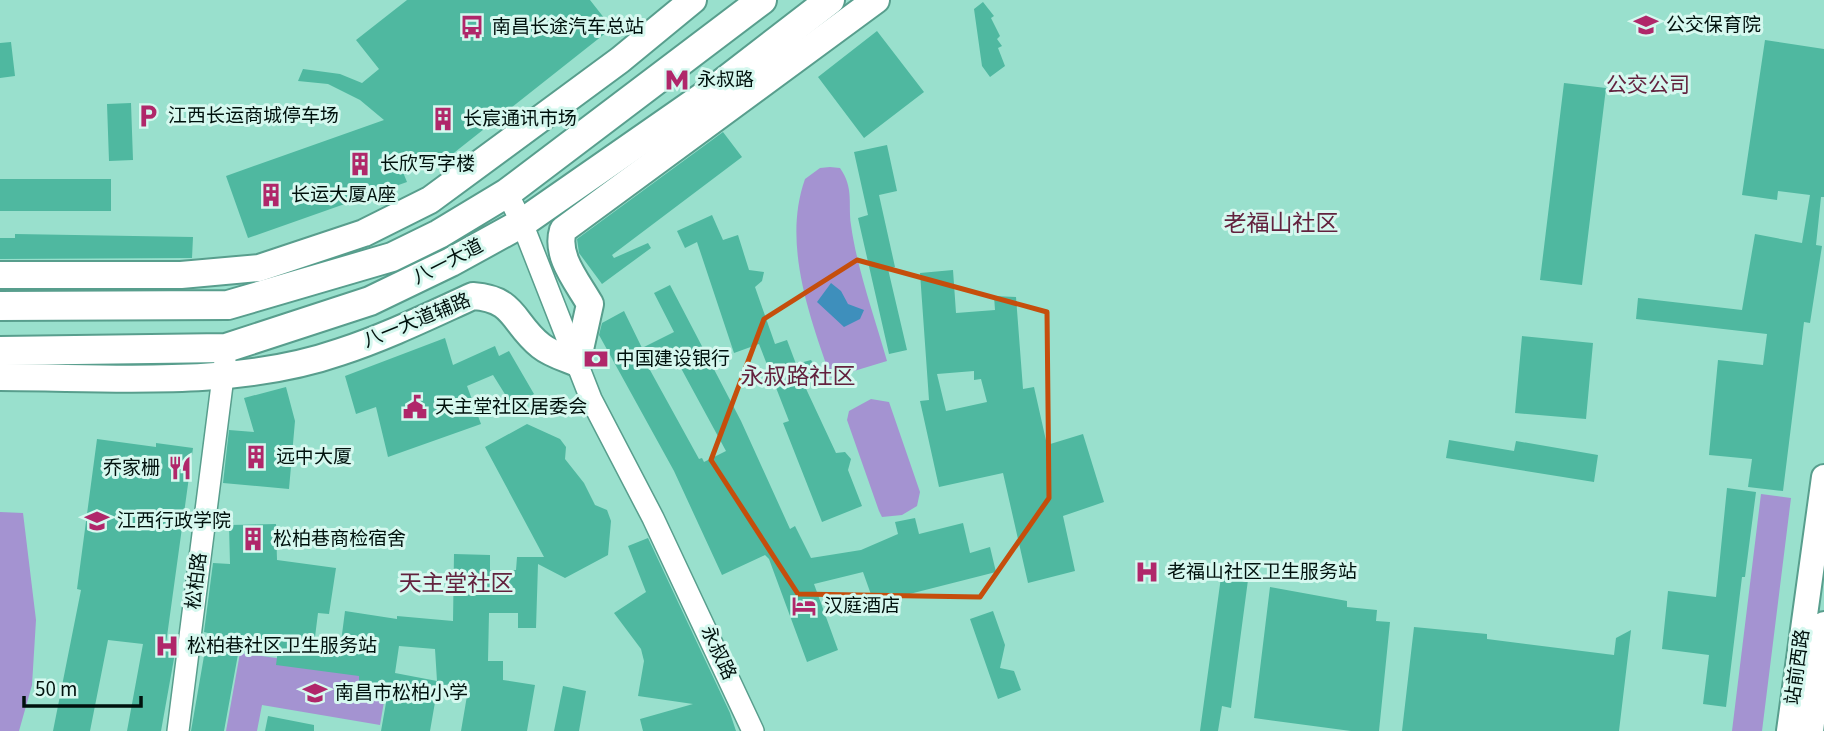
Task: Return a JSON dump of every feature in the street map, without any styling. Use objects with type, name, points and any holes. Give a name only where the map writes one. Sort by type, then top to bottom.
[{"type":"highway","name":"八一大道","points":[[0,306],[228,305],[392,257],[439,234],[507,193],[762,0]]},
{"type":"highway","name":"八一大道","points":[[0,351],[225,361],[370,301],[451,262],[522,223],[716,88],[830,0]]},
{"type":"main road","points":[[0,275],[181,275],[259,268],[363,233],[430,200],[620,60],[694,0]]},
{"type":"main road","points":[[577,363],[590,304],[563,256],[559,244],[563,230],[876,0]]},
{"type":"main road","name":"八一大道辅路","points":[[0,377],[225,361],[274,368],[338,353],[473,296],[490,297],[505,304],[542,347],[577,363]]},
{"type":"main road","name":"站前西路","points":[[1789,731],[1824,477]]},
{"type":"main road","name":"站前西路","points":[[1811,731],[1824,624]]},
{"type":"street","name":"永叔路","points":[[507,193],[522,223],[591,399],[665,541],[753,731]]},
{"type":"street","name":"松柏路","points":[[178,731],[225,361]]},
{"type":"highlighted area","points":[[857,260],[1047,312],[1049,498],[980,597],[798,594],[711,460],[764,319]]},
{"type":"shaded area","points":[[820,168],[840,168],[847,182],[857,259],[887,361],[831,378],[807,305],[796,229],[805,179]]},
{"type":"shaded area","points":[[871,399],[889,402],[920,492],[917,506],[902,515],[882,517],[847,420],[849,411]]},
{"type":"shaded area","points":[[1761,494],[1791,498],[1762,731],[1732,731]]},
{"type":"shaded area","points":[[0,512],[23,513],[36,620],[32,685],[19,731],[0,731]]},
{"type":"shaded area","points":[[240,653],[389,673],[380,725],[262,705],[257,731],[226,731]]},
{"type":"water","points":[[831,283],[841,291],[848,304],[864,310],[860,319],[844,327],[817,302]]},
{"type":"building","name":"长宸通讯市场","points":[[407,0],[590,0],[612,28],[431,171],[418,154],[400,165],[407,182],[248,238],[226,176],[384,120],[360,100],[328,84],[298,81],[303,69],[340,74],[362,83],[379,69],[356,40]]},
{"type":"building","points":[[983,2],[994,16],[991,18],[1000,36],[997,39],[1002,46],[998,48],[1005,66],[990,77],[982,66],[974,9]]},
{"type":"building","points":[[877,31],[924,92],[864,138],[818,77]]},
{"type":"building","points":[[1765,40],[1824,49],[1824,197],[1821,197],[1816,245],[1822,246],[1810,323],[1804,322],[1783,491],[1748,487],[1752,459],[1709,455],[1718,360],[1763,365],[1767,334],[1636,319],[1638,298],[1742,310],[1755,234],[1802,243],[1810,195],[1778,191],[1777,200],[1742,195]]},
{"type":"building","points":[[11,42],[15,76],[0,78],[0,43]]},
{"type":"building","points":[[1564,83],[1606,88],[1582,285],[1540,280]]},
{"type":"building","points":[[131,103],[133,160],[109,161],[107,104]]},
{"type":"building","points":[[723,132],[742,157],[612,255],[614,258],[648,243],[651,248],[602,284],[579,253],[577,239]]},
{"type":"building","points":[[887,145],[897,191],[879,195],[895,267],[888,269],[907,350],[889,354],[858,218],[868,215],[854,152]]},
{"type":"building","points":[[0,179],[111,179],[111,211],[0,211]]},
{"type":"building","points":[[712,215],[723,240],[738,235],[749,270],[764,272],[762,281],[755,287],[775,344],[787,340],[796,364],[811,360],[815,366],[813,374],[801,378],[836,453],[845,452],[851,459],[848,470],[862,506],[822,522],[783,423],[789,421],[759,344],[734,353],[697,242],[685,248],[677,231]]},
{"type":"building","points":[[15,234],[193,237],[192,258],[0,259],[0,238],[15,238]]},
{"type":"building","points":[[953,270],[956,313],[995,310],[994,296],[1016,297],[1023,389],[1034,387],[1047,445],[1083,434],[1104,502],[1063,516],[1075,571],[1028,583],[1003,473],[939,487],[920,401],[929,400],[920,273]],"holes":[[[974,371],[974,380],[981,379],[987,402],[946,411],[937,374]]]},
{"type":"building","points":[[670,285],[741,421],[790,529],[795,526],[811,558],[861,550],[898,534],[895,522],[915,518],[919,534],[963,523],[970,553],[990,547],[996,572],[874,603],[863,572],[814,584],[838,650],[807,662],[769,559],[765,555],[722,575],[674,471],[599,335],[602,323],[624,311],[642,348],[674,332],[654,293]],"holes":[[[670,348],[726,451],[704,462],[702,458],[699,459],[645,361]]]},
{"type":"building","points":[[1522,336],[1593,343],[1586,419],[1515,413]]},
{"type":"building","points":[[445,338],[453,365],[495,346],[499,356],[509,351],[534,394],[513,407],[493,375],[467,386],[481,424],[388,457],[376,407],[356,414],[345,376]]},
{"type":"building","name":"远中大厦","points":[[286,387],[295,421],[289,489],[223,483],[229,430],[254,432],[244,398]]},
{"type":"building","points":[[527,424],[560,439],[566,447],[565,459],[584,483],[595,505],[607,510],[611,521],[608,555],[565,578],[538,564],[536,628],[518,628],[518,613],[489,613],[488,661],[503,661],[503,680],[535,685],[527,731],[461,731],[469,684],[438,685],[430,731],[381,731],[389,686],[359,682],[359,676],[276,665],[279,642],[241,638],[224,731],[191,731],[208,633],[204,632],[213,563],[230,564],[229,525],[276,524],[277,560],[336,568],[329,614],[318,613],[315,637],[341,642],[345,611],[397,619],[397,616],[453,621],[454,554],[490,555],[490,570],[516,570],[517,557],[544,557],[485,447]],"holes":[[[399,646],[435,649],[437,681],[395,673]]]},
{"type":"building","points":[[97,439],[156,447],[156,443],[193,448],[165,651],[175,653],[161,731],[127,731],[143,644],[108,640],[90,731],[53,731],[81,590],[77,589]]},
{"type":"building","points":[[1449,440],[1514,451],[1516,441],[1598,455],[1594,482],[1446,458]]},
{"type":"building","points":[[1727,488],[1756,492],[1745,577],[1742,577],[1726,707],[1703,704],[1709,655],[1662,649],[1668,591],[1716,597]]},
{"type":"building","points":[[648,538],[736,731],[643,731],[640,719],[693,704],[638,696],[644,661],[641,649],[614,613],[646,592],[628,546]]},
{"type":"building","points":[[1221,577],[1248,580],[1231,708],[1222,706],[1218,731],[1200,731]]},
{"type":"building","points":[[1270,587],[1347,601],[1347,607],[1377,610],[1376,621],[1390,622],[1379,731],[1351,731],[1254,718]]},
{"type":"building","points":[[993,611],[1005,645],[1000,668],[1014,671],[1021,690],[998,699],[970,619]]},
{"type":"building","points":[[1414,627],[1487,634],[1487,639],[1614,655],[1616,638],[1631,630],[1619,731],[1402,731]]},
{"type":"building","points":[[563,686],[586,691],[579,731],[554,731]]},
{"type":"building","points":[[268,716],[314,725],[314,731],[265,731]]},
{"type":"place","name":"公交保育院","points":[[1646,25]]},
{"type":"place","name":"南昌长途汽车总站","points":[[472,27]]},
{"type":"place","name":"永叔路","points":[[677,80]]},
{"type":"place","name":"江西长运商城停车场","points":[[148,116]]},
{"type":"place","name":"长宸通讯市场","points":[[443,119]]},
{"type":"place","name":"长欣写字楼","points":[[360,164]]},
{"type":"place","name":"长运大厦A座","points":[[271,195]]},
{"type":"place","name":"中国建设银行","points":[[596,359]]},
{"type":"place","name":"天主堂社区居委会","points":[[415,407]]},
{"type":"place","name":"远中大厦","points":[[256,457]]},
{"type":"place","name":"乔家栅","points":[[180,468]]},
{"type":"place","name":"江西行政学院","points":[[97,521]]},
{"type":"place","name":"松柏巷商检宿舍","points":[[253,539]]},
{"type":"place","name":"老福山社区卫生服务站","points":[[1147,572]]},
{"type":"place","name":"汉庭酒店","points":[[804,606]]},
{"type":"place","name":"松柏巷社区卫生服务站","points":[[167,646]]},
{"type":"place","name":"南昌市松柏小学","points":[[315,693]]},
{"type":"district","name":"公交公司","points":[[1648,85]]},
{"type":"district","name":"老福山社区","points":[[1281,223]]},
{"type":"district","name":"永叔路社区","points":[[798,376]]},
{"type":"district","name":"天主堂社区","points":[[456,583]]}]
